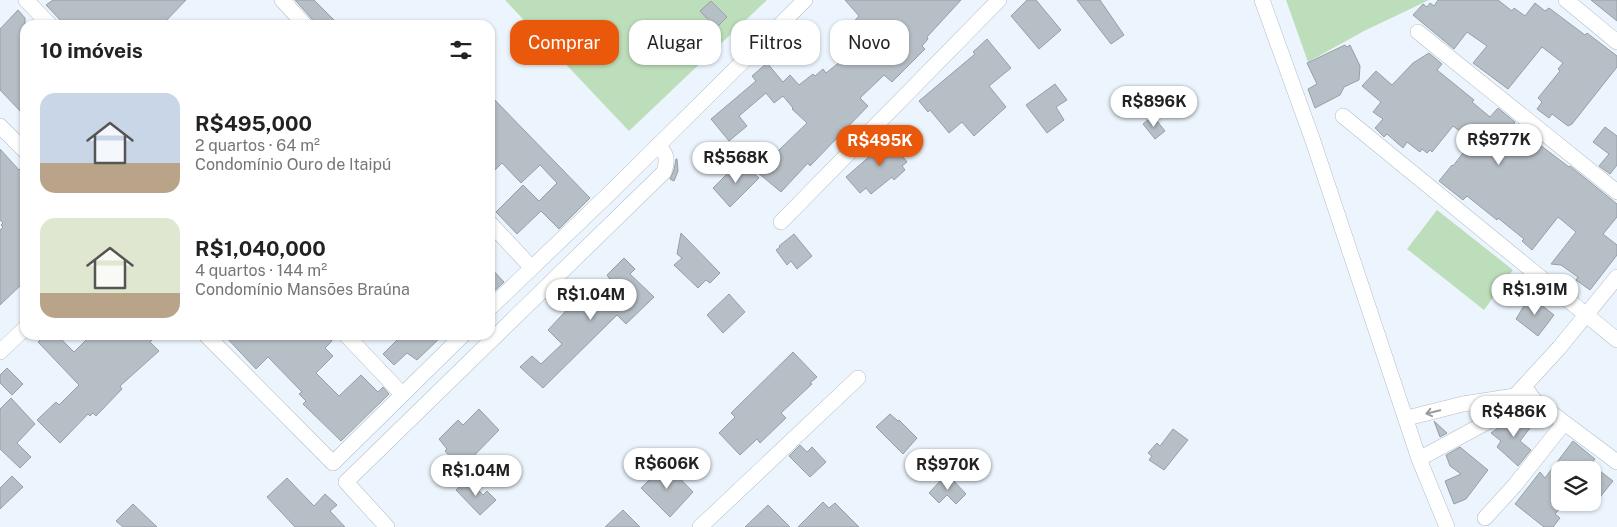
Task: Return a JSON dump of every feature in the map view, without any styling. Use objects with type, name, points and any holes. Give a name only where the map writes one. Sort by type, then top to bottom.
[{"type":"street","points":[[26,0],[45,20]]},
{"type":"street","points":[[282,0],[300,20]]},
{"type":"street","points":[[495,303],[805,0]]},
{"type":"street","points":[[781,222],[999,0]]},
{"type":"street","points":[[1262,0],[1313,141],[1419,458],[1447,527]]},
{"type":"street","points":[[1566,0],[1617,42]]},
{"type":"street","points":[[1418,32],[1617,192]]},
{"type":"street","points":[[1343,116],[1617,340]]},
{"type":"street","points":[[0,126],[20,146]]},
{"type":"street","points":[[495,337],[664,172],[667,163],[666,152],[658,145]]},
{"type":"street","points":[[495,228],[531,267]]},
{"type":"street","points":[[1419,458],[1502,414],[1519,391],[1559,348],[1617,277]]},
{"type":"street","points":[[0,352],[20,333]]},
{"type":"street","points":[[211,340],[333,463],[458,340]]},
{"type":"street","points":[[351,340],[402,394]]},
{"type":"street","points":[[386,527],[346,482],[492,340]]},
{"type":"street","points":[[700,527],[858,378]]},
{"type":"street","points":[[1407,418],[1519,391],[1534,400],[1617,462]]},
{"type":"street","points":[[1485,518],[1515,485],[1564,423]]},
{"type":"green space","points":[[505,0],[767,0],[746,20],[731,20],[731,34],[721,44],[721,20],[629,20],[629,65],[699,65],[629,131],[567,65],[619,65],[619,20],[524,20]]},
{"type":"green space","points":[[1286,0],[1429,0],[1364,31],[1308,62]]},
{"type":"green space","points":[[1437,210],[1513,270],[1484,310],[1407,249]]},
{"type":"building","points":[[53,0],[186,0],[167,20],[60,20],[46,5]]},
{"type":"building","points":[[295,0],[314,0],[334,20],[312,19]]},
{"type":"building","points":[[845,0],[961,0],[927,37],[928,39],[922,46],[925,49],[909,65],[909,20],[855,20],[859,16]]},
{"type":"building","points":[[1027,0],[1036,0],[1061,30],[1039,49],[1011,16]]},
{"type":"building","points":[[1077,0],[1100,0],[1124,35],[1111,44]]},
{"type":"building","points":[[1438,0],[1498,0],[1512,11],[1514,8],[1525,16],[1535,3],[1545,11],[1549,8],[1617,56],[1617,67],[1572,124],[1568,126],[1552,114],[1549,118],[1537,109],[1542,102],[1538,98],[1560,71],[1558,69],[1563,63],[1542,47],[1508,89],[1473,63],[1487,46],[1467,32],[1454,49],[1413,15],[1423,4],[1427,7],[1430,3],[1434,6]]},
{"type":"building","points":[[1591,0],[1617,0],[1617,21]]},
{"type":"building","points":[[711,1],[727,17],[721,23],[721,20],[708,20],[700,11]]},
{"type":"building","points":[[18,10],[25,18],[25,20],[20,20],[20,111],[0,90],[0,29]]},
{"type":"building","points":[[987,39],[1011,68],[989,86],[1006,107],[974,136],[962,122],[949,133],[930,110],[928,112],[919,101],[975,54],[973,52]]},
{"type":"building","points":[[1345,45],[1347,47],[1350,45],[1360,66],[1359,80],[1344,87],[1340,95],[1315,108],[1308,89],[1317,84],[1307,63]]},
{"type":"building","points":[[1429,53],[1442,64],[1437,70],[1474,100],[1472,102],[1490,117],[1498,108],[1532,139],[1570,166],[1617,204],[1617,217],[1603,234],[1617,245],[1617,255],[1590,290],[1576,280],[1578,277],[1561,265],[1551,264],[1576,232],[1558,217],[1532,250],[1522,241],[1524,239],[1498,218],[1497,220],[1467,196],[1463,200],[1439,181],[1453,166],[1472,140],[1453,126],[1432,152],[1430,150],[1427,153],[1422,149],[1420,152],[1407,142],[1403,148],[1387,134],[1384,137],[1375,128],[1383,119],[1373,112],[1381,102],[1362,86],[1376,71],[1392,85],[1413,63]]},
{"type":"building","points":[[765,65],[769,65],[783,82],[790,75],[799,85],[823,69],[826,73],[836,65],[909,65],[892,82],[884,75],[860,98],[868,106],[810,166],[808,163],[781,192],[757,172],[775,151],[777,152],[807,123],[792,109],[783,96],[774,103],[766,93],[739,116],[747,126],[729,141],[711,119],[756,81],[752,76]]},
{"type":"building","points":[[1055,84],[1067,100],[1056,107],[1064,120],[1047,133],[1026,105]]},
{"type":"building","points":[[495,100],[590,198],[559,229],[541,211],[517,234],[496,212],[523,185],[539,201],[557,183],[540,165],[521,183],[502,163],[495,170]]},
{"type":"building","points":[[1153,116],[1165,131],[1155,139],[1143,124]]},
{"type":"building","points":[[1605,127],[1617,136],[1617,165],[1610,174],[1599,166],[1609,154],[1593,142]]},
{"type":"building","points":[[895,134],[906,148],[900,153],[907,162],[902,166],[905,170],[894,180],[892,177],[871,194],[866,188],[860,193],[846,177]]},
{"type":"building","points":[[0,149],[20,169],[20,286],[0,305],[0,230],[3,227],[1,225],[3,223],[0,220]]},
{"type":"building","points":[[676,159],[678,171],[674,181],[670,179]]},
{"type":"building","points":[[740,161],[759,178],[730,207],[713,188]]},
{"type":"building","points":[[681,233],[720,273],[710,283],[706,280],[698,288],[674,265],[682,258],[677,254]]},
{"type":"building","points":[[794,234],[812,256],[797,269],[791,261],[787,265],[776,250]]},
{"type":"building","points":[[624,258],[635,269],[630,274],[654,297],[626,324],[617,315],[543,388],[520,367],[532,356],[541,364],[562,344],[548,330],[577,299],[585,307],[611,281],[607,275]]},
{"type":"building","points":[[495,272],[504,282],[495,290]]},
{"type":"building","points":[[729,294],[745,312],[723,333],[707,315]]},
{"type":"building","points":[[1530,296],[1554,315],[1538,336],[1516,319]]},
{"type":"building","points":[[40,340],[62,340],[74,352],[86,340],[152,340],[150,342],[159,351],[120,386],[122,389],[96,416],[93,413],[90,416],[88,414],[60,443],[37,420],[56,402],[59,405],[79,385],[38,342]]},
{"type":"building","points":[[229,340],[331,340],[325,348],[333,356],[316,373],[339,396],[361,375],[378,392],[383,387],[389,394],[341,441],[303,404],[306,401],[299,394],[302,392],[268,357],[256,369]]},
{"type":"building","points":[[397,340],[438,340],[417,360],[407,353],[394,365],[383,354]]},
{"type":"building","points":[[793,352],[817,377],[781,413],[786,418],[760,443],[757,439],[740,455],[719,433],[735,417],[731,413]]},
{"type":"building","points":[[7,368],[23,384],[12,395],[0,383],[0,375]]},
{"type":"building","points":[[11,398],[35,424],[17,443],[31,457],[20,468],[0,449],[0,409]]},
{"type":"building","points":[[479,409],[499,430],[464,466],[456,457],[453,460],[445,451],[447,449],[439,439],[458,420],[463,425]]},
{"type":"building","points":[[1521,411],[1534,423],[1520,441],[1531,450],[1518,466],[1497,447],[1501,441],[1491,433],[1507,421],[1511,424]]},
{"type":"building","points":[[890,414],[917,438],[903,454],[876,427]]},
{"type":"building","points":[[1434,421],[1447,433],[1440,437]]},
{"type":"building","points":[[1173,429],[1188,440],[1164,470],[1149,460],[1152,456],[1148,453],[1157,443],[1160,446]]},
{"type":"building","points":[[1573,441],[1595,459],[1594,461],[1558,461]]},
{"type":"building","points":[[800,445],[807,452],[812,447],[826,462],[810,477],[789,456]]},
{"type":"building","points":[[1460,447],[1488,470],[1466,499],[1454,504],[1445,481],[1461,474],[1450,466],[1446,455]]},
{"type":"building","points":[[666,464],[693,492],[670,517],[641,488]]},
{"type":"building","points":[[1551,470],[1551,511],[1558,511],[1555,514],[1560,518],[1553,527],[1544,527],[1515,504],[1540,472],[1545,478]]},
{"type":"building","points":[[1601,472],[1613,481],[1601,496]]},
{"type":"building","points":[[12,476],[23,487],[0,509],[0,488]]},
{"type":"building","points":[[287,478],[314,506],[325,494],[337,505],[330,511],[345,527],[295,527],[267,497]]},
{"type":"building","points":[[951,478],[966,494],[956,504],[947,495],[939,503],[929,493],[942,479],[946,484]]},
{"type":"building","points":[[468,479],[483,495],[487,491],[496,500],[480,515],[456,490]]},
{"type":"building","points":[[823,502],[829,508],[835,503],[859,527],[798,527]]},
{"type":"building","points":[[133,504],[157,527],[123,527],[116,521]]},
{"type":"building","points":[[768,505],[790,527],[745,527]]},
{"type":"building","points":[[623,510],[640,527],[605,527]]}]
